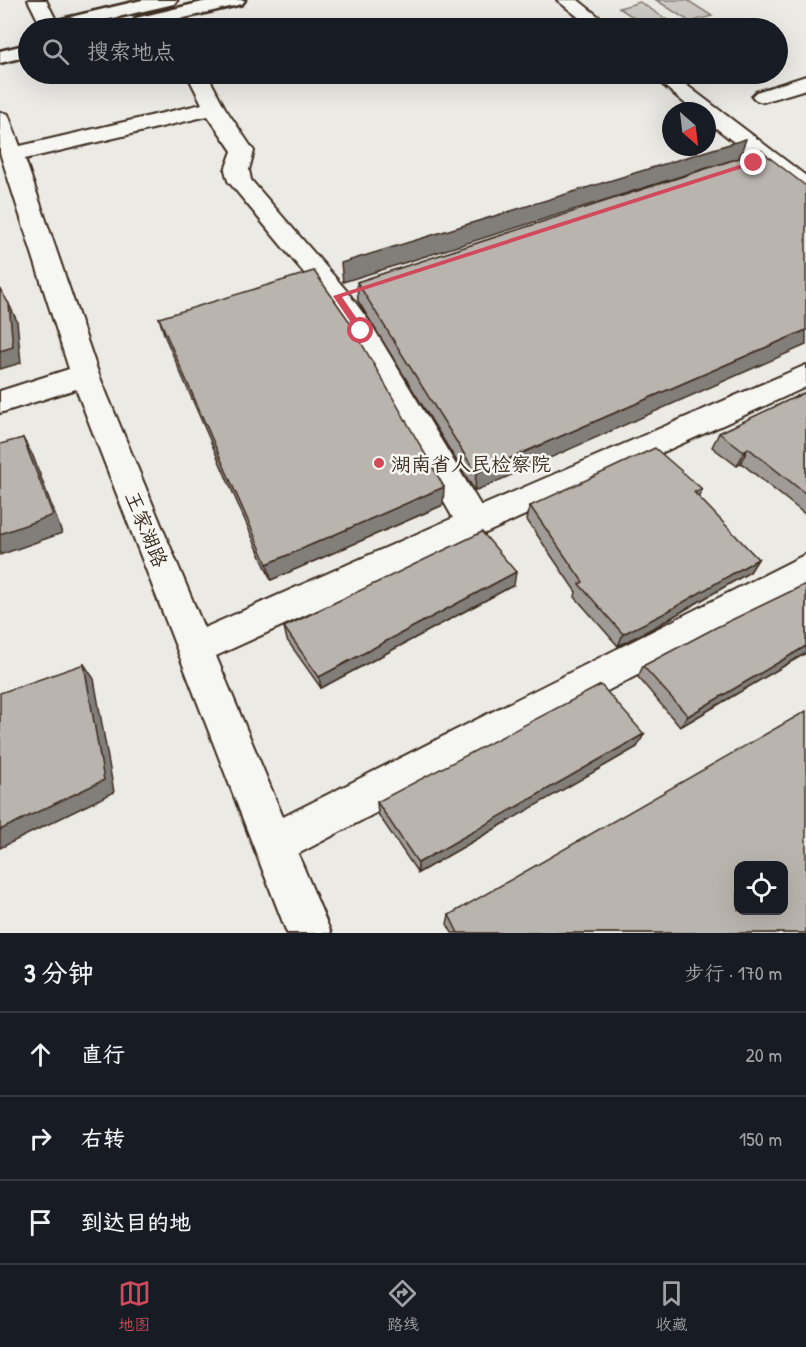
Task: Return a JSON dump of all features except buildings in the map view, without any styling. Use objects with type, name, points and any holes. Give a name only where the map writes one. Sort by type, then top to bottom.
[{"type":"main road","points":[[91,18],[167,0]]},
{"type":"main road","points":[[160,18],[235,0]]},
{"type":"main road","points":[[0,39],[18,35]]},
{"type":"main road","points":[[0,57],[18,52]]},
{"type":"street","points":[[37,0],[45,18]]},
{"type":"street","points":[[566,0],[590,18]]},
{"type":"street","points":[[763,96],[806,82]]},
{"type":"street","points":[[202,84],[214,108],[243,151],[237,170],[240,181],[348,292],[361,331],[474,524]]},
{"type":"street","points":[[673,84],[806,187]]},
{"type":"street","points":[[12,155],[214,108]]},
{"type":"street","name":"王家湖路","points":[[0,119],[85,375],[309,933]]},
{"type":"street","points":[[0,402],[85,375]]},
{"type":"street","points":[[216,640],[806,375]]},
{"type":"street","points":[[272,845],[806,569]]},
{"type":"shaded area","points":[[656,0],[687,0],[712,16],[684,18]]},
{"type":"shaded area","points":[[640,2],[664,18],[634,18],[619,8]]},
{"type":"place","name":"湖南省人民检察院","points":[[379,463]]},
{"type":"route","points":[[361,331],[337,296],[754,163]]}]
